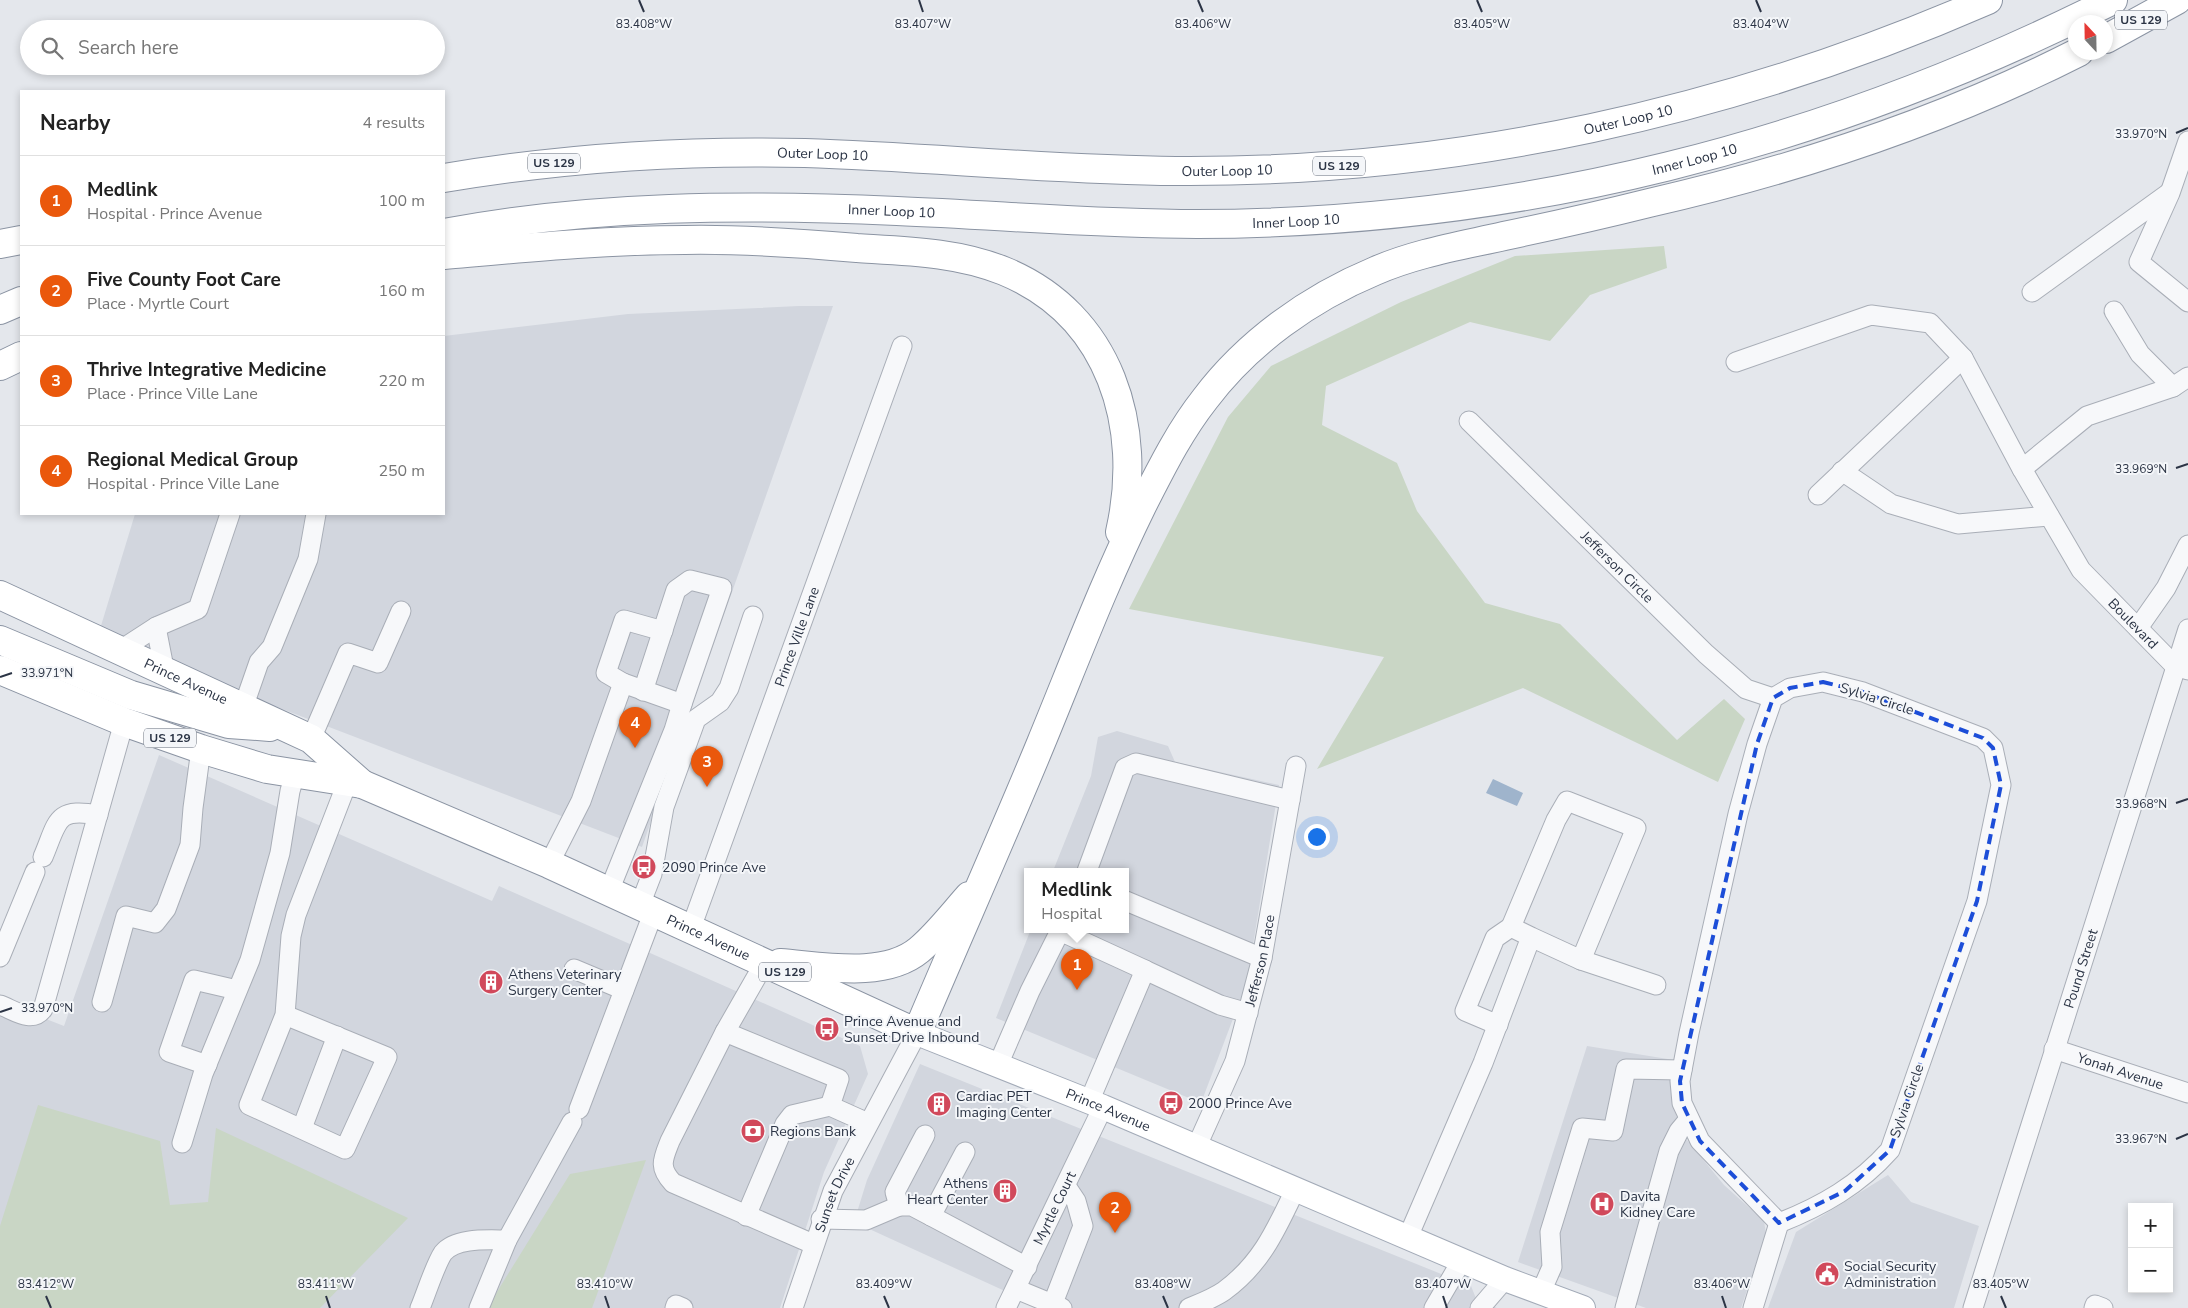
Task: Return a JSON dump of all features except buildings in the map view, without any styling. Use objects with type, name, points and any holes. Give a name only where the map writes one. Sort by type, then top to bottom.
[{"type":"highway","name":"Outer Loop 10","points":[[445,178],[493,170],[574,161],[727,153],[804,153],[1176,171],[1299,168],[1418,158],[1478,150],[1601,127],[1724,97],[1820,67],[1988,0]]},
{"type":"highway","name":"Inner Loop 10","points":[[445,233],[584,215],[699,208],[822,208],[1092,222],[1195,224],[1289,223],[1449,208],[1553,192],[1609,181],[1667,168],[1802,130],[1959,71],[2011,49],[2113,0]]},
{"type":"highway","name":"US 129","points":[[2113,35],[2177,0]]},
{"type":"highway","points":[[917,1032],[984,881],[1112,566],[1177,439],[1205,398],[1233,366],[1268,335],[1302,310],[1338,288],[1378,269],[1420,255],[1748,179],[1833,154],[1946,112],[2068,57]]},
{"type":"highway","points":[[0,244],[20,240]]},
{"type":"highway","points":[[445,255],[640,241],[776,242],[922,252],[970,260],[1004,271],[1035,287],[1058,303],[1099,354],[1116,386],[1125,421],[1128,454],[1123,518],[1112,566]]},
{"type":"highway","points":[[0,310],[20,301]]},
{"type":"highway","points":[[0,366],[20,356]]},
{"type":"highway","name":"Prince Avenue","points":[[0,595],[300,734],[354,784]]},
{"type":"highway","points":[[0,640],[104,685],[139,697],[230,724],[300,734]]},
{"type":"highway","name":"Prince Avenue","points":[[0,670],[124,722],[201,748],[267,769],[354,784],[549,864],[917,1032]]},
{"type":"highway","points":[[764,962],[870,968],[894,964],[919,950],[984,881]]},
{"type":"main road","name":"Prince Avenue","points":[[917,1032],[1096,1104],[1505,1279],[1583,1308]]},
{"type":"street","points":[[2188,141],[2170,192],[2139,262],[2188,302]]},
{"type":"street","points":[[2032,292],[2170,192]]},
{"type":"street","points":[[2114,311],[2140,354],[2181,382]]},
{"type":"street","name":"Boulevard","points":[[1736,362],[1871,315],[1930,322],[1963,358],[2022,469],[2081,570],[2138,628],[2181,668]]},
{"type":"street","name":"Prince Ville Lane","points":[[691,928],[902,346]]},
{"type":"street","points":[[1818,495],[1963,358]]},
{"type":"street","points":[[2022,469],[2087,416],[2181,382]]},
{"type":"street","name":"Jefferson Circle","points":[[1469,421],[1706,654],[1746,689],[1773,698]]},
{"type":"street","points":[[1842,471],[1890,504],[1958,524],[2050,516]]},
{"type":"street","points":[[118,650],[156,627],[198,608],[230,515]]},
{"type":"street","points":[[243,708],[259,662],[272,647],[308,558],[316,515]]},
{"type":"street","points":[[2138,628],[2166,588],[2188,544]]},
{"type":"street","points":[[609,891],[674,730],[722,588],[690,580],[676,590],[643,691]]},
{"type":"street","points":[[300,734],[348,653],[378,663],[401,611]]},
{"type":"street","points":[[479,1308],[508,1240],[575,1116],[624,990],[647,908],[664,807],[696,720],[720,702],[729,688],[753,616]]},
{"type":"street","points":[[663,631],[624,620],[606,673],[623,683],[682,704]]},
{"type":"street","points":[[156,627],[165,672]]},
{"type":"street","name":"Pound Street","points":[[1973,1308],[2054,1049],[2181,668],[2188,628]]},
{"type":"street","name":"Sylvia Circle","points":[[1773,698],[1790,688],[1823,682],[1863,692],[1904,707],[1983,738],[1993,748],[2001,785],[1977,901],[1890,1150],[1864,1177],[1845,1190],[1810,1210],[1779,1223]]},
{"type":"street","points":[[549,864],[581,801],[623,683]]},
{"type":"street","points":[[1753,1308],[1779,1223],[1700,1141],[1682,1103],[1680,1081],[1738,814],[1757,744],[1773,698]]},
{"type":"street","points":[[0,1005],[29,1017],[39,1014],[43,1009],[124,722]]},
{"type":"street","points":[[102,1002],[126,916],[155,923],[166,909],[190,845],[201,748]]},
{"type":"street","points":[[1088,868],[1125,768],[1136,763],[1290,800]]},
{"type":"street","name":"Jefferson Place","points":[[1196,1148],[1235,1061],[1248,1013],[1262,958],[1296,766]]},
{"type":"street","points":[[182,1143],[207,1065],[250,960],[280,852],[290,791],[295,774]]},
{"type":"street","points":[[286,1015],[387,1057],[345,1150],[302,1128],[249,1106],[286,1015],[292,936],[296,915],[354,784]]},
{"type":"street","points":[[1498,1025],[1465,1011],[1494,938],[1511,927],[1556,820],[1567,801],[1636,828],[1582,960]]},
{"type":"street","points":[[0,957],[57,823],[62,818],[76,811],[98,815]]},
{"type":"street","points":[[1129,902],[1262,958]]},
{"type":"street","points":[[1511,927],[1582,960],[1656,985]]},
{"type":"street","points":[[998,1065],[1030,991],[1059,933]]},
{"type":"street","points":[[1064,933],[1220,1004],[1248,1013]]},
{"type":"street","points":[[1408,1237],[1498,1025],[1531,937]]},
{"type":"street","points":[[764,962],[725,1032],[670,1141],[663,1159],[664,1173],[672,1183],[813,1244]]},
{"type":"street","points":[[574,969],[624,990]]},
{"type":"street","name":"Myrtle Court","points":[[1006,1308],[1066,1186],[1145,970]]},
{"type":"street","points":[[207,1065],[169,1052],[194,980],[237,990]]},
{"type":"street","points":[[725,1032],[839,1079],[830,1106]]},
{"type":"street","name":"Sunset Drive","points":[[793,1308],[821,1218],[833,1190],[917,1032]]},
{"type":"street","points":[[302,1128],[337,1036]]},
{"type":"street","name":"Yonah Avenue","points":[[2054,1049],[2188,1093]]},
{"type":"street","points":[[1541,1292],[1552,1267],[1550,1232],[1582,1128],[1613,1130],[1626,1069],[1682,1070]]},
{"type":"street","points":[[746,1216],[785,1124],[792,1115],[830,1106],[868,1124]]},
{"type":"street","points":[[1625,1308],[1669,1151],[1679,1131],[1689,1119]]},
{"type":"street","points":[[899,1206],[895,1192],[926,1135]]},
{"type":"street","points":[[931,1216],[965,1152]]},
{"type":"street","points":[[1016,1289],[1057,1306],[1083,1226],[1076,1201],[1066,1186]]},
{"type":"street","points":[[1189,1308],[1224,1291],[1258,1260],[1276,1230],[1295,1190]]},
{"type":"street","points":[[821,1218],[866,1220],[899,1206],[912,1206],[1027,1267]]},
{"type":"street","points":[[420,1308],[444,1253],[456,1245],[478,1240],[508,1240]]},
{"type":"street","points":[[1434,1308],[1462,1260]]},
{"type":"street","points":[[1480,1308],[1505,1279]]},
{"type":"street","points":[[675,1308],[676,1305],[683,1308]]},
{"type":"highlighted area","points":[[1823,682],[1863,692],[1983,738],[1993,748],[2001,785],[1977,901],[1890,1150],[1845,1191],[1779,1223],[1700,1141],[1682,1103],[1680,1081],[1757,744],[1773,698],[1790,688]]},
{"type":"shaded area","points":[[833,306],[642,847],[204,679],[100,629],[135,515],[445,515],[445,336],[628,314]]},
{"type":"shaded area","points":[[1117,731],[1168,746],[1175,762],[1279,785],[1247,982],[1201,1103],[996,1018],[1029,933],[1129,933],[1129,868],[1054,868],[1091,776],[1098,737]]},
{"type":"shaded area","points":[[159,755],[492,901],[499,886],[860,1046],[868,1074],[824,1172],[780,1308],[0,1308],[0,1001],[64,1026]]},
{"type":"shaded area","points":[[1587,1046],[1674,1060],[1673,1105],[1683,1135],[1724,1185],[1764,1221],[1766,1234],[1741,1308],[1646,1308],[1518,1262]]},
{"type":"shaded area","points":[[920,1064],[1471,1286],[1477,1301],[1497,1308],[1042,1308],[854,1222],[867,1180]]},
{"type":"shaded area","points":[[1888,1175],[1911,1202],[1979,1226],[1954,1308],[1768,1308],[1796,1232]]},
{"type":"green space","points":[[1664,246],[1667,268],[1590,295],[1550,341],[1470,322],[1326,386],[1322,425],[1397,463],[1417,511],[1485,603],[1560,624],[1677,740],[1724,699],[1745,719],[1718,782],[1523,688],[1317,769],[1384,657],[1129,609],[1228,417],[1271,366],[1401,302],[1515,256]]},
{"type":"green space","points":[[38,1105],[160,1141],[170,1205],[208,1202],[216,1128],[408,1218],[320,1308],[0,1308],[0,1226]]},
{"type":"green space","points":[[646,1160],[592,1308],[487,1308],[570,1174]]},
{"type":"water","points":[[1493,779],[1523,793],[1517,806],[1486,793]]},
{"type":"place","name":"Regional Medical Group","points":[[635,748]]},
{"type":"place","name":"Thrive Integrative Medicine","points":[[707,787]]},
{"type":"place","name":"2090 Prince Ave","points":[[644,867]]},
{"type":"place","name":"Athens Veterinary Surgery Center","points":[[491,982]]},
{"type":"place","name":"Medlink","points":[[1077,990]]},
{"type":"place","name":"Prince Avenue and Sunset Drive Inbound","points":[[827,1029]]},
{"type":"place","name":"2000 Prince Ave","points":[[1171,1103]]},
{"type":"place","name":"Cardiac PET Imaging Center","points":[[939,1104]]},
{"type":"place","name":"Regions Bank","points":[[753,1131]]},
{"type":"place","name":"Athens Heart Center","points":[[1005,1191]]},
{"type":"place","name":"Davita Kidney Care","points":[[1602,1204]]},
{"type":"place","name":"Five County Foot Care","points":[[1115,1233]]},
{"type":"place","name":"Social Security Administration","points":[[1827,1274]]}]
